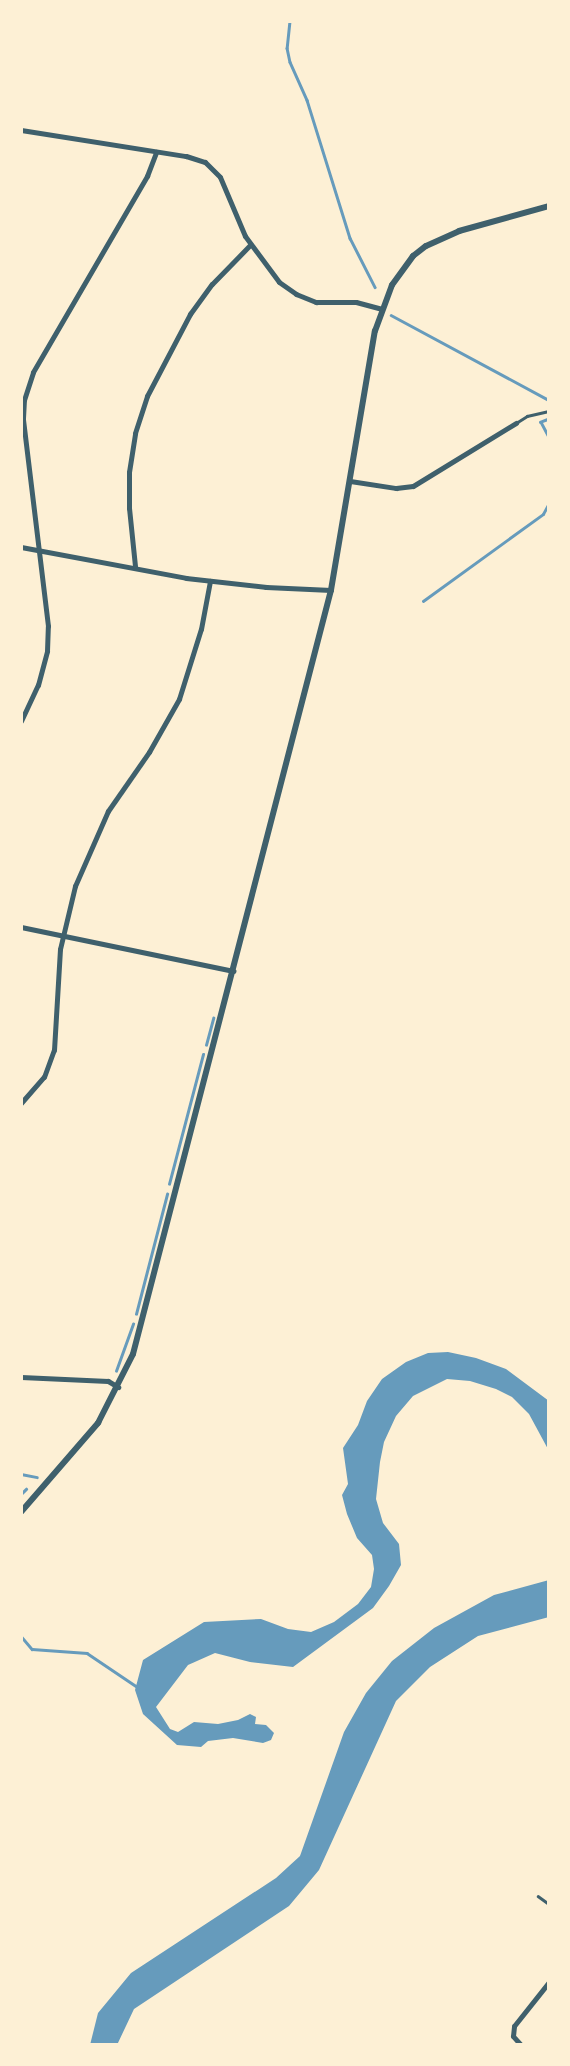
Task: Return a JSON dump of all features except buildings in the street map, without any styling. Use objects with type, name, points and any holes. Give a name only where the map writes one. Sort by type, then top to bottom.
[{"type":"street","points":[[21,130],[196,158],[214,168],[250,245],[279,282],[296,294],[316,302],[356,302],[382,309]]},
{"type":"street","points":[[21,721],[38,685],[47,652],[48,626],[22,399],[33,372],[147,176],[156,152]]},
{"type":"street","points":[[21,1512],[98,1423],[118,1387],[142,1323],[331,590],[382,309],[399,273],[426,246],[459,230],[549,206]]},
{"type":"street","points":[[135,566],[129,508],[129,472],[135,433],[152,385],[190,314],[219,276],[250,245]]},
{"type":"street","points":[[350,481],[396,488],[413,486],[516,422]]},
{"type":"street","points":[[21,547],[210,581],[331,590]]},
{"type":"street","points":[[21,1103],[44,1077],[54,1050],[63,935],[75,886],[91,843],[179,699],[192,667],[210,581]]},
{"type":"street","points":[[21,927],[234,971]]},
{"type":"street","points":[[21,1377],[108,1381],[118,1387]]},
{"type":"street","points":[[521,2045],[513,2036],[514,2026],[549,1982]]},
{"type":"lane","points":[[516,422],[527,416],[549,411]]},
{"type":"lane","points":[[538,1896],[549,1905]]},
{"type":"water","points":[[448,1352],[476,1358],[506,1369],[549,1401],[549,1451],[529,1414],[512,1397],[496,1389],[470,1381],[447,1379],[413,1396],[396,1416],[384,1442],[380,1462],[376,1499],[383,1523],[399,1544],[401,1565],[389,1586],[373,1608],[293,1667],[250,1662],[215,1653],[188,1665],[156,1707],[170,1729],[178,1732],[194,1722],[218,1724],[238,1720],[250,1714],[256,1717],[255,1724],[266,1725],[274,1733],[271,1740],[263,1743],[233,1738],[208,1741],[201,1747],[177,1745],[143,1714],[135,1690],[143,1660],[204,1622],[261,1619],[288,1629],[311,1632],[334,1622],[358,1604],[371,1587],[374,1569],[372,1555],[357,1538],[342,1495],[348,1484],[343,1448],[358,1425],[367,1401],[382,1379],[406,1362],[428,1353]]},
{"type":"water","points":[[549,1580],[549,1617],[478,1636],[430,1667],[396,1701],[319,1870],[289,1906],[134,2009],[117,2045],[90,2045],[98,2013],[131,1973],[276,1878],[300,1856],[344,1732],[366,1693],[392,1661],[434,1628],[494,1595]]},
{"type":"waterway","points":[[290,21],[287,48],[290,62],[307,100],[350,238],[375,287]]},
{"type":"waterway","points":[[391,315],[549,400]]},
{"type":"waterway","points":[[549,419],[541,422],[549,437]]},
{"type":"waterway","points":[[423,601],[543,514],[549,503]]},
{"type":"waterway","points":[[206,1045],[213,1018]]},
{"type":"waterway","points":[[169,1184],[203,1054]]},
{"type":"waterway","points":[[136,1314],[167,1194]]},
{"type":"waterway","points":[[116,1371],[133,1324]]},
{"type":"waterway","points":[[21,1474],[37,1477]]},
{"type":"waterway","points":[[21,1494],[26,1489]]},
{"type":"waterway","points":[[21,1636],[32,1649],[87,1653],[136,1686]]}]
